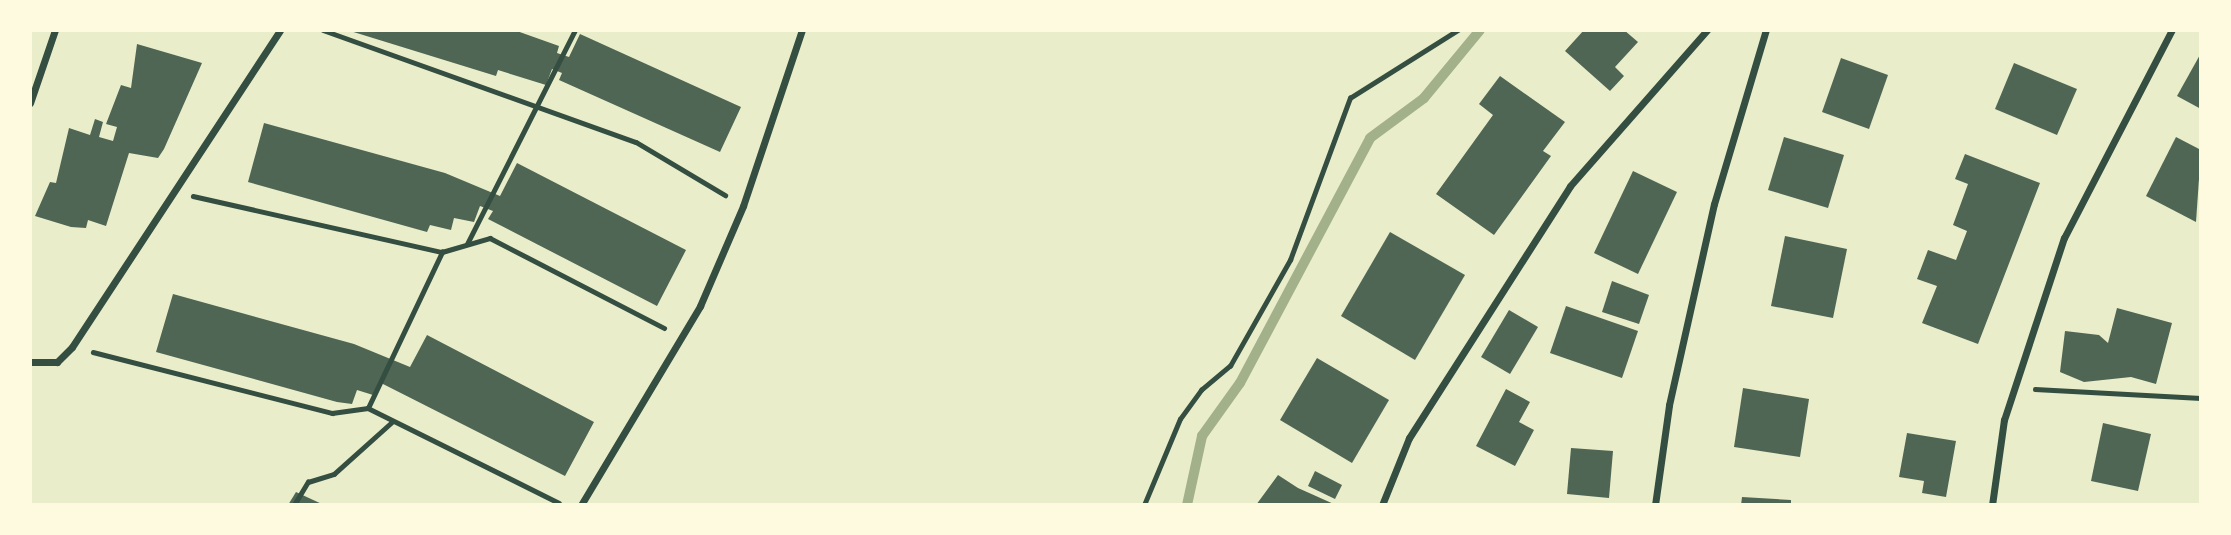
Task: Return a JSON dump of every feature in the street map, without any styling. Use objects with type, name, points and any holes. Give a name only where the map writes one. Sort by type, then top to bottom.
[{"type":"street","points":[[30,103],[55,30]]},
{"type":"street","points":[[30,362],[57,362],[72,347],[180,189],[279,30]]},
{"type":"street","points":[[581,505],[700,306],[743,206],[802,30]]},
{"type":"street","points":[[1382,505],[1409,438],[1540,229],[1570,186],[1707,30]]},
{"type":"street","points":[[1656,505],[1669,405],[1711,217],[1766,30]]},
{"type":"street","points":[[1992,505],[2015,388],[2064,238],[2172,30]]},
{"type":"path","points":[[323,30],[541,104],[636,142],[724,195]]},
{"type":"path","points":[[467,244],[541,104],[575,30]]},
{"type":"path","points":[[1144,505],[1180,419],[1200,390],[1230,366],[1290,260],[1350,98],[1458,30]]},
{"type":"path","points":[[180,189],[442,253],[490,238],[664,328]]},
{"type":"path","points":[[368,408],[442,253]]},
{"type":"path","points":[[72,347],[332,413],[368,408],[559,503]]},
{"type":"path","points":[[2015,388],[2201,398]]},
{"type":"path","points":[[294,505],[308,482],[334,474],[392,422]]},
{"type":"building","points":[[347,30],[514,30],[559,46],[557,53],[569,57],[580,34],[741,107],[720,152],[559,80],[562,73],[552,69],[546,85],[498,70],[496,76]]},
{"type":"building","points":[[1584,30],[1624,30],[1638,42],[1615,67],[1624,76],[1610,91],[1565,51]]},
{"type":"building","points":[[137,44],[202,63],[164,149],[158,158],[129,153],[106,226],[88,220],[86,228],[71,227],[35,216],[50,182],[56,183],[69,128],[90,135],[95,119],[103,122],[99,137],[113,141],[117,127],[106,124],[121,85],[131,88]]},
{"type":"building","points":[[2201,53],[2201,109],[2177,96]]},
{"type":"building","points":[[1841,58],[1888,75],[1869,129],[1822,112]]},
{"type":"building","points":[[2014,63],[2077,89],[2057,135],[1995,109]]},
{"type":"building","points":[[1500,76],[1565,122],[1543,151],[1551,156],[1494,235],[1436,194],[1493,115],[1479,104]]},
{"type":"building","points":[[264,123],[445,173],[500,196],[517,163],[686,250],[657,306],[488,219],[493,211],[480,206],[474,222],[454,218],[451,230],[430,225],[427,232],[248,182]]},
{"type":"building","points":[[1784,137],[1844,155],[1828,208],[1768,190]]},
{"type":"building","points":[[2176,137],[2201,150],[2196,222],[2146,196]]},
{"type":"building","points":[[1965,154],[2040,183],[1978,344],[1922,323],[1937,286],[1917,279],[1928,250],[1956,260],[1967,231],[1953,225],[1968,184],[1955,179]]},
{"type":"building","points":[[1633,171],[1677,192],[1638,274],[1594,253]]},
{"type":"building","points":[[1390,232],[1465,275],[1415,360],[1341,316]]},
{"type":"building","points":[[1785,236],[1847,249],[1833,318],[1771,306]]},
{"type":"building","points":[[1612,281],[1649,295],[1639,324],[1602,312]]},
{"type":"building","points":[[173,294],[354,344],[410,367],[427,335],[594,422],[565,476],[381,383],[373,395],[357,390],[352,404],[337,402],[156,352]]},
{"type":"building","points":[[1566,306],[1638,331],[1622,378],[1550,353]]},
{"type":"building","points":[[2117,308],[2172,323],[2156,384],[2131,377],[2084,382],[2060,372],[2065,331],[2099,335],[2108,343]]},
{"type":"building","points":[[1509,310],[1538,327],[1510,374],[1481,357]]},
{"type":"building","points":[[1317,358],[1389,400],[1352,463],[1280,420]]},
{"type":"building","points":[[1743,388],[1809,399],[1800,457],[1734,447]]},
{"type":"building","points":[[1506,389],[1530,402],[1519,422],[1534,430],[1515,466],[1476,446]]},
{"type":"building","points":[[2103,423],[2151,434],[2138,491],[2091,481]]},
{"type":"building","points":[[1907,433],[1956,441],[1946,497],[1922,493],[1924,481],[1899,477]]},
{"type":"building","points":[[1571,448],[1613,451],[1609,498],[1567,494]]},
{"type":"building","points":[[1315,471],[1342,485],[1335,499],[1308,486]]},
{"type":"building","points":[[1278,475],[1298,488],[1336,505],[1256,505]]},
{"type":"building","points":[[296,492],[324,505],[288,505]]},
{"type":"building","points":[[1742,497],[1791,500],[1791,505],[1741,505]]},
{"type":"waterway","points":[[1187,505],[1202,436],[1240,383],[1370,138],[1424,98],[1480,30]]}]
